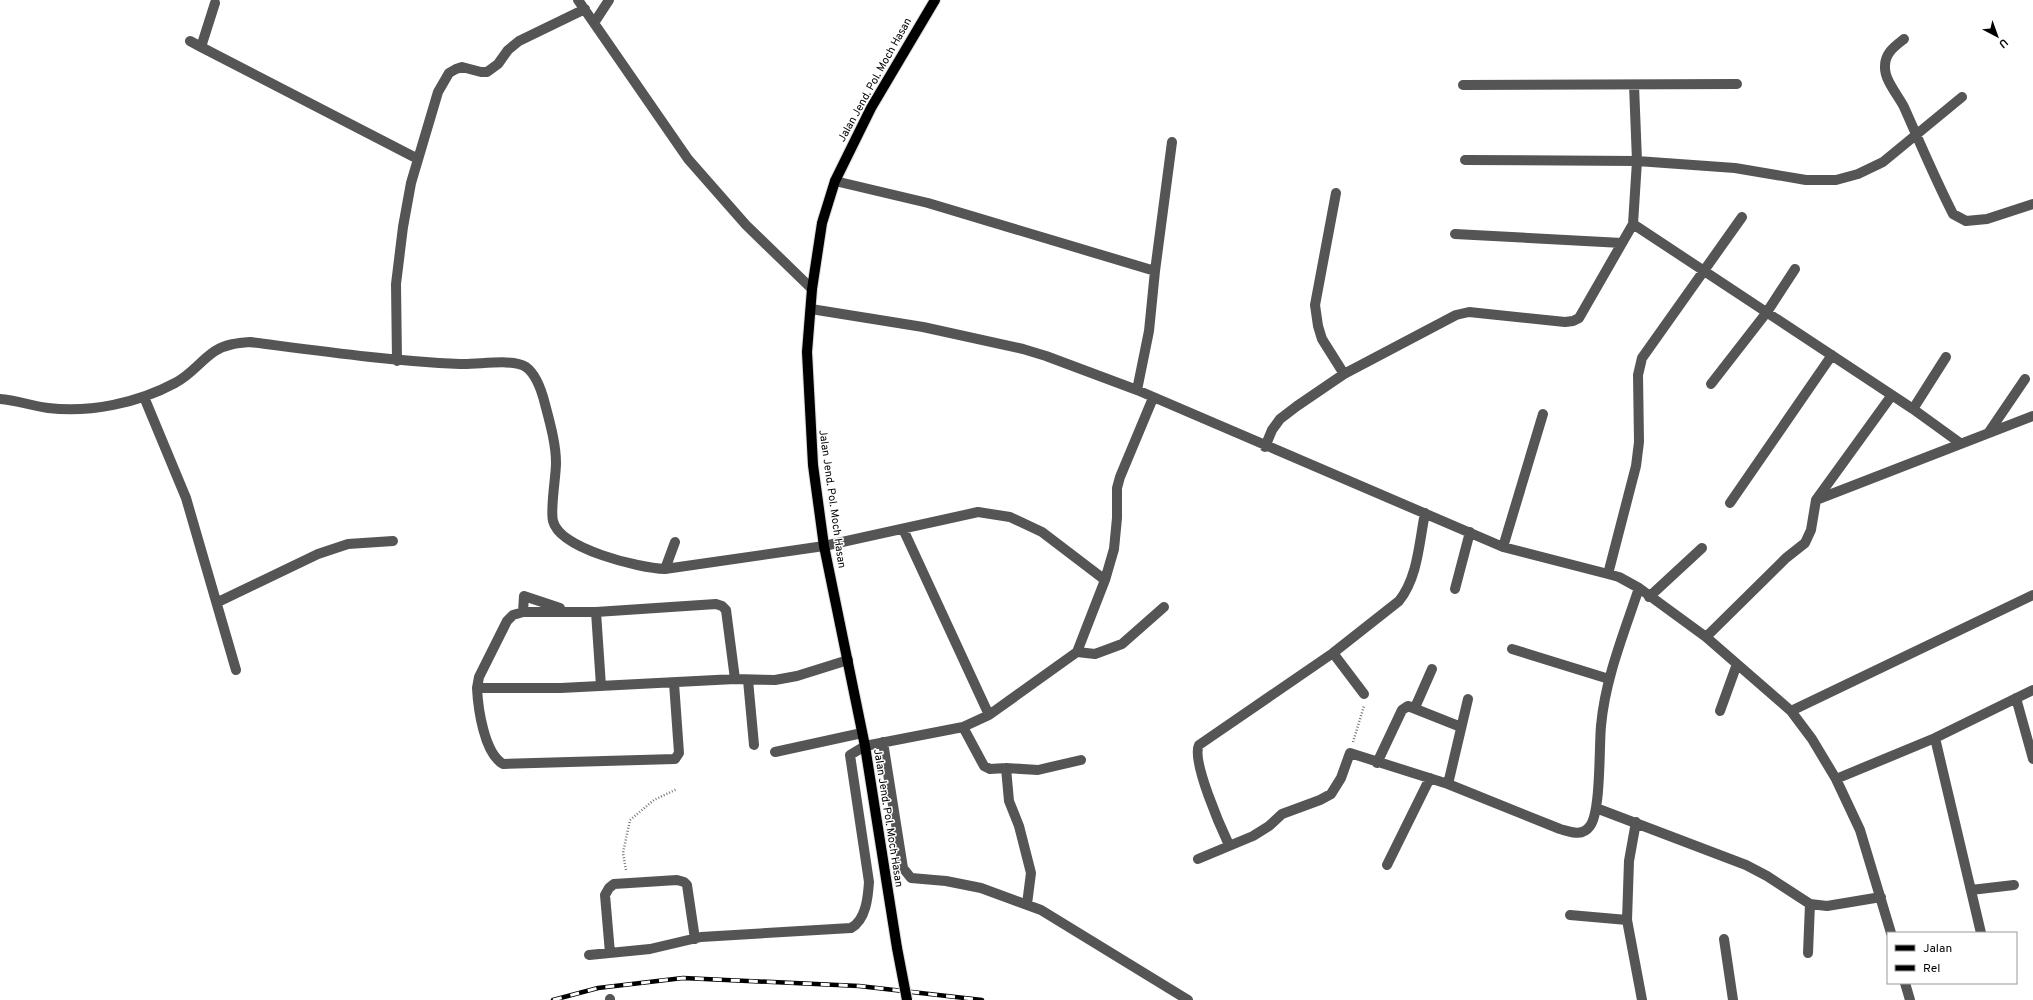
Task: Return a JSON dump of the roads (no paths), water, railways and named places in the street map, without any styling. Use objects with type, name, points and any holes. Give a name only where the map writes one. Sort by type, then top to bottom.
[{"type":"main road","name":"Jalan Jend. Pol. Moch Hasan","points":[[907,1000],[897,948],[865,746],[824,546],[813,465],[807,352],[812,289],[822,224],[835,181],[871,108],[935,0]]},
{"type":"street","points":[[578,0],[688,159],[746,226],[812,289]]},
{"type":"street","points":[[594,23],[609,0]]},
{"type":"street","points":[[201,47],[215,3]]},
{"type":"street","points":[[397,361],[396,284],[403,227],[418,160],[438,92],[449,73],[462,67],[475,71],[487,72],[498,64],[508,50],[519,40],[585,9]]},
{"type":"street","points":[[1904,39],[1892,48],[1887,57],[1885,66],[1886,75],[1903,105],[1953,214],[1966,221],[1987,219],[2033,204]]},
{"type":"street","points":[[190,42],[418,160]]},
{"type":"street","points":[[1463,85],[1737,84]]},
{"type":"street","points":[[1265,447],[1272,430],[1280,419],[1344,374],[1415,336],[1463,313],[1573,321],[1580,316],[1633,224],[1637,161],[1634,85]]},
{"type":"street","points":[[1465,160],[1637,161],[1747,170],[1806,180],[1836,180],[1858,174],[1883,162],[1962,97]]},
{"type":"street","points":[[1136,390],[1149,331],[1155,271],[1172,142]]},
{"type":"street","points":[[835,181],[928,203],[1155,271]]},
{"type":"street","points":[[1336,194],[1315,305],[1318,326],[1322,339],[1344,374]]},
{"type":"street","points":[[1608,574],[1636,466],[1639,442],[1639,366],[1642,358],[1742,217]]},
{"type":"street","points":[[1633,224],[1913,409],[1960,443]]},
{"type":"street","points":[[1455,234],[1622,243]]},
{"type":"street","points":[[1711,384],[1767,312],[1795,269]]},
{"type":"street","points":[[811,309],[923,327],[1023,349],[1136,390],[1265,447],[1503,547],[1619,577],[1639,588],[1649,597],[1706,637],[1791,711],[1812,739],[1836,779],[1860,830],[1891,932]]},
{"type":"street","points":[[0,399],[48,408],[81,409],[111,405],[144,397],[187,376],[214,351],[237,343],[250,342],[397,361],[463,365],[515,363],[526,368],[538,382],[550,424],[556,462],[553,520],[557,529],[570,541],[613,560],[652,569],[665,569],[824,546],[903,530],[978,512],[1010,517],[1042,532],[1105,580]]},
{"type":"street","points":[[1730,503],[1832,355]]},
{"type":"street","points":[[1913,409],[1946,357]]},
{"type":"street","points":[[1989,432],[2025,379]]},
{"type":"street","points":[[1706,637],[1786,558],[1805,543],[1811,530],[1816,500],[1892,395]]},
{"type":"street","points":[[144,397],[186,498],[218,602],[236,670]]},
{"type":"street","points":[[589,955],[650,949],[695,939],[851,928],[860,921],[868,896],[869,882],[850,757],[855,751],[865,746],[963,727],[989,715],[1077,652],[1105,580],[1114,549],[1117,518],[1117,488],[1153,398]]},
{"type":"street","points":[[1503,547],[1543,414]]},
{"type":"street","points":[[1816,500],[2033,416]]},
{"type":"street","points":[[1229,845],[1208,792],[1196,750],[1199,745],[1333,653],[1399,602],[1407,591],[1412,580],[1424,513]]},
{"type":"street","points":[[903,530],[989,715]]},
{"type":"street","points":[[1455,589],[1470,532]]},
{"type":"street","points":[[218,602],[318,554],[348,544],[393,541]]},
{"type":"street","points":[[665,569],[675,542]]},
{"type":"street","points":[[1649,597],[1702,548]]},
{"type":"street","points":[[1198,859],[1253,836],[1269,826],[1282,814],[1320,800],[1331,794],[1341,778],[1350,753],[1377,763],[1448,784],[1560,829],[1578,834],[1586,831],[1591,825],[1596,808],[1601,725],[1609,679],[1639,588]]},
{"type":"street","points":[[1791,711],[2033,595]]},
{"type":"street","points":[[523,612],[524,596],[567,610]]},
{"type":"street","points":[[674,683],[679,753],[675,758],[503,764],[494,753],[480,721],[477,688],[479,677],[507,621],[513,615],[523,612],[567,610],[596,612],[716,604],[722,606],[726,610],[735,679]]},
{"type":"street","points":[[1077,652],[1095,654],[1122,644],[1164,607]]},
{"type":"street","points":[[596,612],[601,686]]},
{"type":"street","points":[[1512,649],[1609,679]]},
{"type":"street","points":[[1333,653],[1364,694]]},
{"type":"street","points":[[477,688],[601,686],[735,679],[774,680],[797,676],[848,660]]},
{"type":"street","points":[[1720,711],[1737,664]]},
{"type":"street","points":[[1413,708],[1420,698],[1432,669]]},
{"type":"street","points":[[748,680],[754,745]]},
{"type":"street","points":[[1836,779],[1935,738],[2033,690]]},
{"type":"street","points":[[2016,698],[2033,759]]},
{"type":"street","points":[[1448,784],[1468,699]]},
{"type":"street","points":[[1377,763],[1402,710],[1408,706],[1462,727]]},
{"type":"street","points":[[963,727],[984,766],[990,769],[1006,768],[1038,770],[1081,760]]},
{"type":"street","points":[[775,752],[862,733]]},
{"type":"street","points":[[1935,738],[1981,932]]},
{"type":"street","points":[[883,742],[903,868],[908,876],[911,878],[946,881],[981,888],[1041,910],[1188,1000]]},
{"type":"street","points":[[1006,768],[1009,801],[1019,826],[1030,873],[1026,904]]},
{"type":"street","points":[[1387,865],[1430,778]]},
{"type":"street","points":[[1596,808],[1746,865],[1767,876],[1810,904],[1827,906],[1881,897]]},
{"type":"street","points":[[1636,822],[1629,861],[1627,920],[1642,1000]]},
{"type":"street","points":[[610,954],[605,895],[609,888],[614,884],[677,880],[684,882],[687,886],[695,939]]},
{"type":"street","points":[[1971,890],[2014,885]]},
{"type":"street","points":[[1808,953],[1810,904]]},
{"type":"street","points":[[1570,915],[1627,920]]},
{"type":"street","points":[[1724,939],[1733,1000]]},
{"type":"street","points":[[1905,984],[1910,1000]]},
{"type":"railway","points":[[553,1000],[598,988],[683,978],[859,986],[982,1000]]}]
